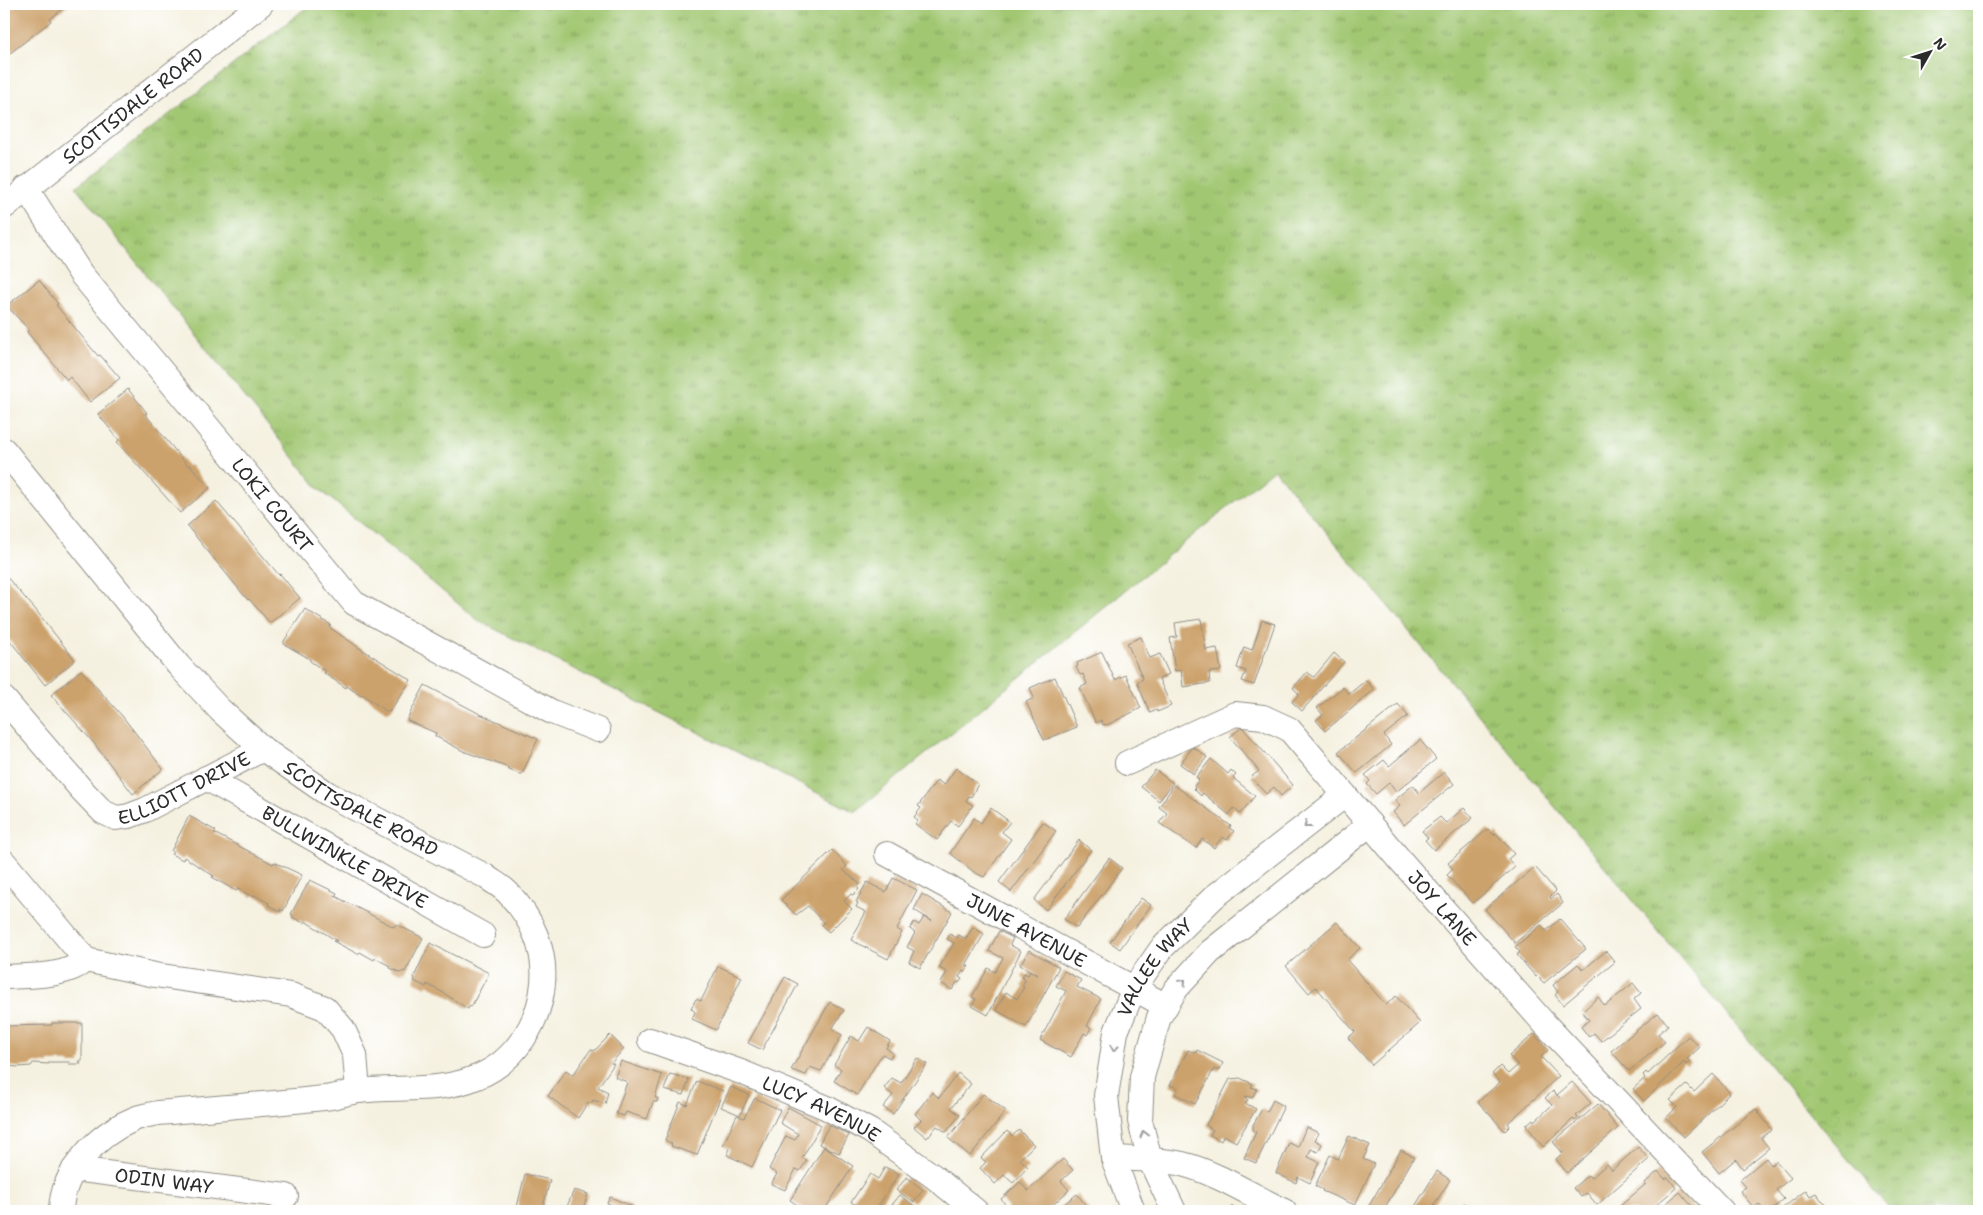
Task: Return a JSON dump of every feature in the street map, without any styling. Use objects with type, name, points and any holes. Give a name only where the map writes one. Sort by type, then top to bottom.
[{"type":"street","name":"SCOTTSDALE ROAD","points":[[12,195],[261,4]]},
{"type":"street","name":"LOKI COURT","points":[[12,195],[81,274],[354,603],[552,712],[598,730]]},
{"type":"street","name":"SCOTTSDALE ROAD","points":[[4,450],[179,666],[220,710],[263,749],[328,794],[493,882],[509,893],[528,916],[540,943],[544,972],[542,996],[534,1021],[520,1045],[500,1064],[479,1077],[455,1085],[358,1091],[327,1098],[158,1113],[134,1119],[111,1130],[90,1148],[74,1169],[68,1181],[61,1211]]},
{"type":"street","name":"ELLIOTT DRIVE","points":[[4,699],[80,789],[103,812],[116,818],[129,816],[145,810],[263,749]]},
{"type":"street","name":"JOY LANE","points":[[1127,763],[1236,714],[1263,717],[1289,729],[1543,1022],[1722,1211]]},
{"type":"street","name":"BULLWINKLE DRIVE","points":[[206,778],[483,935]]},
{"type":"street","name":"VALLEE WAY","points":[[1133,1211],[1113,1158],[1106,1096],[1116,1032],[1134,988],[1162,948],[1214,897],[1345,795]]},
{"type":"street","name":"VALLEE WAY","points":[[1174,1211],[1150,1160],[1140,1121],[1142,1077],[1158,1017],[1176,990],[1210,952],[1370,824]]},
{"type":"street","name":"JUNE AVENUE","points":[[887,854],[1166,1006]]},
{"type":"street","points":[[4,862],[86,960],[155,975],[291,995],[326,1008],[343,1029],[355,1055],[358,1091]]},
{"type":"street","points":[[4,976],[55,974],[80,965],[86,960]]},
{"type":"street","name":"LUCY AVENUE","points":[[650,1040],[741,1072],[826,1107],[870,1131],[933,1176],[976,1211]]},
{"type":"street","points":[[1113,1158],[1183,1164],[1206,1173],[1284,1211]]},
{"type":"street","name":"ODIN WAY","points":[[74,1169],[286,1196]]},
{"type":"green space","points":[[311,4],[1979,4],[1979,1211],[1891,1211],[1274,469],[855,812],[479,621],[319,489],[76,187]]},
{"type":"building","points":[[11,4],[69,4],[50,19],[51,21],[4,58],[4,9]]},
{"type":"building","points":[[39,280],[58,304],[56,305],[98,356],[100,355],[120,378],[90,402],[70,377],[67,380],[27,332],[29,330],[9,308],[9,304]]},
{"type":"building","points":[[128,389],[147,413],[145,414],[188,466],[190,465],[210,488],[180,513],[117,442],[119,440],[98,414]]},
{"type":"building","points":[[216,501],[300,598],[270,623],[248,600],[187,526]]},
{"type":"building","points":[[4,574],[35,609],[75,660],[45,685],[4,633]]},
{"type":"building","points":[[305,609],[331,625],[329,627],[358,647],[411,680],[390,711],[387,712],[362,694],[361,696],[347,686],[346,688],[324,673],[326,672],[310,661],[310,659],[284,644],[284,641]]},
{"type":"building","points":[[1201,619],[1206,650],[1217,648],[1221,671],[1209,672],[1210,683],[1183,687],[1181,670],[1175,671],[1170,638],[1177,637],[1175,623]]},
{"type":"building","points":[[1262,620],[1275,624],[1254,685],[1242,681],[1246,671],[1237,668],[1244,647],[1252,650]]},
{"type":"building","points":[[1141,637],[1150,658],[1160,654],[1169,674],[1159,679],[1171,706],[1157,712],[1157,710],[1150,713],[1137,682],[1143,679],[1127,643]]},
{"type":"building","points":[[1102,652],[1115,680],[1126,675],[1141,708],[1107,725],[1103,725],[1101,720],[1096,723],[1080,688],[1087,684],[1083,674],[1080,675],[1076,667],[1078,666],[1077,663]]},
{"type":"building","points":[[1334,653],[1344,662],[1302,711],[1292,702],[1299,694],[1293,688],[1307,672],[1314,677]]},
{"type":"building","points":[[81,670],[123,717],[163,769],[133,794],[93,742],[51,695]]},
{"type":"building","points":[[1055,677],[1077,727],[1044,740],[1026,702],[1034,698],[1030,688]]},
{"type":"building","points":[[1366,680],[1374,690],[1325,731],[1316,720],[1323,715],[1317,708],[1343,687],[1349,694]]},
{"type":"building","points":[[425,685],[480,714],[538,739],[522,774],[463,751],[435,736],[436,733],[408,721],[407,719]]},
{"type":"building","points":[[1398,704],[1408,716],[1384,735],[1391,745],[1357,773],[1338,752]]},
{"type":"building","points":[[1242,727],[1293,785],[1281,796],[1274,787],[1266,794],[1251,777],[1259,771],[1230,737]]},
{"type":"building","points":[[1420,740],[1436,759],[1396,792],[1389,783],[1376,794],[1367,784],[1370,781],[1365,775],[1384,760],[1389,766]]},
{"type":"building","points":[[1193,747],[1207,757],[1194,774],[1180,764]]},
{"type":"building","points":[[1211,759],[1228,774],[1231,770],[1236,775],[1233,778],[1255,796],[1240,814],[1234,808],[1229,815],[1203,793],[1201,796],[1194,789],[1199,780],[1196,777]]},
{"type":"building","points":[[956,768],[978,784],[971,797],[969,796],[966,801],[973,805],[958,826],[951,821],[937,840],[915,824],[918,820],[914,817],[921,808],[918,806],[937,780],[944,785]]},
{"type":"building","points":[[1155,770],[1173,783],[1159,801],[1141,787]]},
{"type":"building","points":[[1444,772],[1454,784],[1404,825],[1393,812],[1400,806],[1395,800],[1413,785],[1419,793]]},
{"type":"building","points":[[1174,785],[1231,826],[1229,828],[1234,831],[1227,840],[1222,837],[1214,848],[1202,839],[1196,848],[1159,823],[1167,813],[1159,807]]},
{"type":"building","points":[[991,808],[1010,822],[1002,832],[1011,839],[984,877],[974,872],[950,853],[974,818],[981,823]]},
{"type":"building","points":[[1464,808],[1473,818],[1434,850],[1425,840],[1428,838],[1422,831],[1440,817],[1446,823]]},
{"type":"building","points":[[189,816],[216,831],[214,833],[273,864],[274,862],[302,875],[283,911],[280,909],[280,912],[268,905],[269,903],[254,895],[253,897],[238,889],[236,891],[184,857],[183,860],[171,854]]},
{"type":"building","points":[[1043,822],[1056,831],[1011,892],[999,882]]},
{"type":"building","points":[[1488,829],[1494,835],[1496,833],[1514,854],[1508,859],[1515,867],[1473,903],[1447,875],[1453,869],[1448,863]]},
{"type":"building","points":[[1079,840],[1091,850],[1046,910],[1034,900]]},
{"type":"building","points":[[832,850],[847,866],[843,870],[860,884],[857,887],[859,889],[844,901],[852,909],[829,932],[821,925],[824,923],[808,906],[796,915],[781,900]]},
{"type":"building","points":[[1109,858],[1122,868],[1077,928],[1064,919]]},
{"type":"building","points":[[1535,867],[1556,891],[1550,897],[1551,899],[1557,894],[1563,903],[1515,943],[1485,909]]},
{"type":"building","points":[[893,878],[917,890],[897,929],[902,932],[888,959],[851,940],[866,912],[856,907],[858,903],[856,902],[867,882],[886,892]]},
{"type":"building","points":[[310,880],[337,893],[335,896],[394,927],[396,924],[423,938],[405,972],[401,973],[377,959],[375,958],[374,960],[360,952],[358,954],[333,941],[337,941],[305,921],[304,923],[292,917],[293,915],[291,914]]},
{"type":"building","points":[[922,894],[952,912],[920,968],[909,962],[914,951],[907,947],[915,933],[910,929],[914,922],[919,925],[924,917],[932,921],[914,910]]},
{"type":"building","points":[[1141,898],[1151,905],[1120,949],[1110,942]]},
{"type":"building","points":[[1560,919],[1586,949],[1544,983],[1536,977],[1517,955],[1520,952],[1515,947],[1541,925],[1546,931]]},
{"type":"building","points":[[1337,922],[1360,948],[1347,960],[1386,1005],[1396,996],[1420,1023],[1372,1065],[1348,1038],[1355,1032],[1316,987],[1309,993],[1286,966]]},
{"type":"building","points":[[973,927],[984,934],[966,965],[969,966],[965,973],[963,971],[959,977],[962,979],[959,983],[957,982],[952,990],[941,983],[947,972],[939,968],[954,943],[947,939],[950,934],[957,938],[959,935],[966,939]]},
{"type":"building","points":[[999,931],[1013,938],[1010,945],[1021,951],[988,1015],[972,1006],[976,999],[972,997],[988,968],[995,972],[1003,958],[989,951]]},
{"type":"building","points":[[430,943],[489,973],[471,1007],[469,1006],[468,1009],[427,984],[426,987],[414,981],[414,977]]},
{"type":"building","points":[[1029,950],[1059,967],[1026,1027],[996,1010],[1006,992],[1017,999],[1024,987],[1022,986],[1025,980],[1022,977],[1024,973],[1028,975],[1030,972],[1038,975],[1020,965]]},
{"type":"building","points":[[1606,951],[1615,962],[1563,1005],[1555,995],[1558,992],[1553,985],[1578,964],[1583,970]]},
{"type":"building","points":[[718,966],[742,977],[716,1030],[692,1019],[695,1012],[691,1008],[696,999],[701,1001]]},
{"type":"building","points":[[1064,971],[1081,980],[1077,987],[1101,999],[1087,1026],[1091,1028],[1087,1035],[1084,1033],[1071,1057],[1040,1040],[1066,991],[1056,986]]},
{"type":"building","points":[[785,977],[798,984],[762,1050],[748,1043]]},
{"type":"building","points":[[1633,983],[1641,993],[1634,999],[1641,1009],[1601,1041],[1594,1033],[1589,1037],[1581,1027],[1589,1020],[1582,1012],[1598,997],[1605,1006]]},
{"type":"building","points":[[830,1002],[844,1010],[832,1029],[842,1035],[821,1071],[810,1067],[806,1075],[791,1070]]},
{"type":"building","points":[[1658,1013],[1668,1025],[1658,1034],[1665,1042],[1629,1071],[1611,1051]]},
{"type":"building","points":[[52,1023],[82,1023],[82,1061],[79,1061],[81,1064],[49,1062],[49,1064],[33,1063],[31,1066],[18,1067],[6,1066],[4,1064],[4,1026],[52,1025]]},
{"type":"building","points":[[868,1027],[890,1041],[886,1048],[893,1053],[890,1058],[882,1054],[857,1095],[834,1081],[841,1069],[834,1065],[851,1036],[859,1041]]},
{"type":"building","points":[[1534,1034],[1548,1050],[1541,1057],[1559,1076],[1508,1123],[1510,1126],[1505,1131],[1478,1102],[1500,1082],[1492,1074],[1500,1066],[1508,1074],[1518,1065],[1509,1056]]},
{"type":"building","points":[[610,1035],[624,1049],[611,1063],[614,1064],[598,1087],[608,1092],[605,1104],[593,1100],[591,1104],[588,1102],[578,1118],[548,1096],[566,1070],[573,1075],[591,1049],[594,1051]]},
{"type":"building","points":[[1688,1036],[1700,1047],[1687,1059],[1690,1062],[1686,1065],[1684,1062],[1644,1101],[1633,1089],[1645,1078],[1643,1075],[1646,1072],[1648,1074]]},
{"type":"building","points":[[1188,1050],[1196,1053],[1197,1050],[1223,1063],[1219,1071],[1214,1069],[1195,1104],[1175,1094],[1178,1088],[1170,1085]]},
{"type":"building","points":[[917,1058],[927,1064],[893,1114],[883,1107],[893,1095],[884,1088],[892,1078],[901,1083]]},
{"type":"building","points":[[621,1061],[662,1075],[655,1098],[658,1098],[657,1102],[653,1102],[647,1119],[626,1112],[624,1116],[616,1114],[627,1082],[615,1077]]},
{"type":"building","points":[[958,1073],[971,1084],[951,1108],[960,1115],[946,1132],[937,1126],[927,1138],[914,1127],[921,1120],[915,1114],[932,1092],[939,1098]]},
{"type":"building","points":[[670,1074],[689,1079],[684,1095],[664,1090]]},
{"type":"building","points":[[1713,1074],[1730,1093],[1684,1137],[1666,1118],[1677,1107],[1670,1100],[1687,1085],[1694,1092]]},
{"type":"building","points":[[1240,1078],[1253,1084],[1251,1087],[1257,1089],[1252,1098],[1246,1096],[1245,1098],[1248,1100],[1245,1103],[1256,1109],[1236,1142],[1224,1135],[1221,1141],[1210,1135],[1213,1130],[1206,1125],[1230,1079]]},
{"type":"building","points":[[697,1081],[723,1091],[697,1155],[671,1146],[672,1144],[665,1140],[680,1102],[687,1105]]},
{"type":"building","points":[[1572,1082],[1591,1103],[1576,1116],[1578,1118],[1575,1121],[1573,1119],[1543,1147],[1526,1125],[1533,1119],[1535,1121],[1552,1105],[1545,1098],[1553,1091],[1557,1095]]},
{"type":"building","points":[[731,1087],[749,1095],[740,1115],[721,1107]]},
{"type":"building","points":[[983,1094],[1006,1111],[970,1156],[948,1138]]},
{"type":"building","points":[[755,1098],[780,1110],[752,1167],[727,1155],[730,1149],[723,1145],[737,1115],[744,1118]]},
{"type":"building","points":[[1273,1100],[1284,1106],[1256,1163],[1244,1158],[1256,1132],[1253,1131],[1253,1125],[1262,1109],[1267,1112]]},
{"type":"building","points":[[1598,1104],[1618,1128],[1567,1173],[1556,1159],[1563,1153],[1553,1142]]},
{"type":"building","points":[[788,1107],[821,1125],[802,1158],[807,1160],[800,1171],[796,1169],[785,1190],[771,1184],[777,1174],[769,1169],[786,1136],[795,1140],[798,1134],[780,1123]]},
{"type":"building","points":[[1756,1109],[1772,1130],[1761,1138],[1769,1148],[1743,1169],[1736,1159],[1719,1173],[1702,1152]]},
{"type":"building","points":[[829,1125],[849,1135],[839,1153],[819,1144]]},
{"type":"building","points":[[1306,1127],[1319,1133],[1315,1140],[1322,1144],[1318,1152],[1311,1149],[1308,1157],[1319,1162],[1310,1183],[1298,1177],[1296,1183],[1276,1173],[1289,1143],[1298,1147]]},
{"type":"building","points":[[1019,1130],[1034,1145],[1020,1159],[1028,1167],[1013,1183],[1004,1175],[995,1184],[980,1168],[986,1162],[981,1158],[1007,1131],[1012,1136]]},
{"type":"building","points":[[1349,1136],[1370,1145],[1363,1159],[1374,1164],[1355,1205],[1322,1191],[1315,1186],[1330,1155],[1338,1159]]},
{"type":"building","points":[[824,1147],[853,1166],[824,1211],[806,1211],[790,1200]]},
{"type":"building","points":[[1638,1147],[1649,1159],[1597,1205],[1587,1193],[1581,1197],[1573,1188],[1588,1175],[1591,1178],[1607,1164],[1612,1170]]},
{"type":"building","points":[[1401,1150],[1414,1157],[1383,1211],[1366,1211]]},
{"type":"building","points":[[1766,1158],[1771,1165],[1776,1161],[1791,1178],[1776,1190],[1784,1199],[1770,1211],[1764,1211],[1759,1204],[1754,1208],[1740,1191],[1746,1187],[1740,1180]]},
{"type":"building","points":[[1063,1159],[1073,1170],[1061,1181],[1069,1190],[1046,1211],[1004,1211],[1008,1208],[1001,1199],[1020,1182],[1028,1191]]},
{"type":"building","points":[[885,1167],[899,1174],[875,1211],[856,1211],[859,1207],[851,1202],[870,1174],[878,1179]]},
{"type":"building","points":[[1437,1171],[1450,1180],[1430,1211],[1412,1211]]},
{"type":"building","points":[[1658,1171],[1665,1179],[1668,1177],[1676,1188],[1649,1211],[1614,1211],[1646,1184]]},
{"type":"building","points":[[525,1174],[550,1180],[542,1211],[516,1211]]},
{"type":"building","points":[[907,1177],[923,1190],[914,1202],[896,1190]]},
{"type":"building","points":[[574,1190],[588,1194],[582,1211],[565,1211]]},
{"type":"building","points":[[1806,1190],[1810,1196],[1816,1193],[1830,1211],[1779,1211]]},
{"type":"building","points":[[1680,1192],[1696,1211],[1658,1211],[1664,1205]]},
{"type":"building","points":[[1077,1194],[1090,1211],[1055,1211]]},
{"type":"building","points":[[900,1195],[908,1201],[921,1211],[887,1211]]},
{"type":"building","points":[[610,1197],[632,1206],[630,1211],[615,1211],[618,1207],[607,1203]]},
{"type":"building","points":[[1464,1203],[1477,1211],[1459,1211]]},
{"type":"building","points":[[943,1206],[950,1211],[939,1211]]},
{"type":"building","points":[[1232,1206],[1242,1211],[1229,1211]]}]
